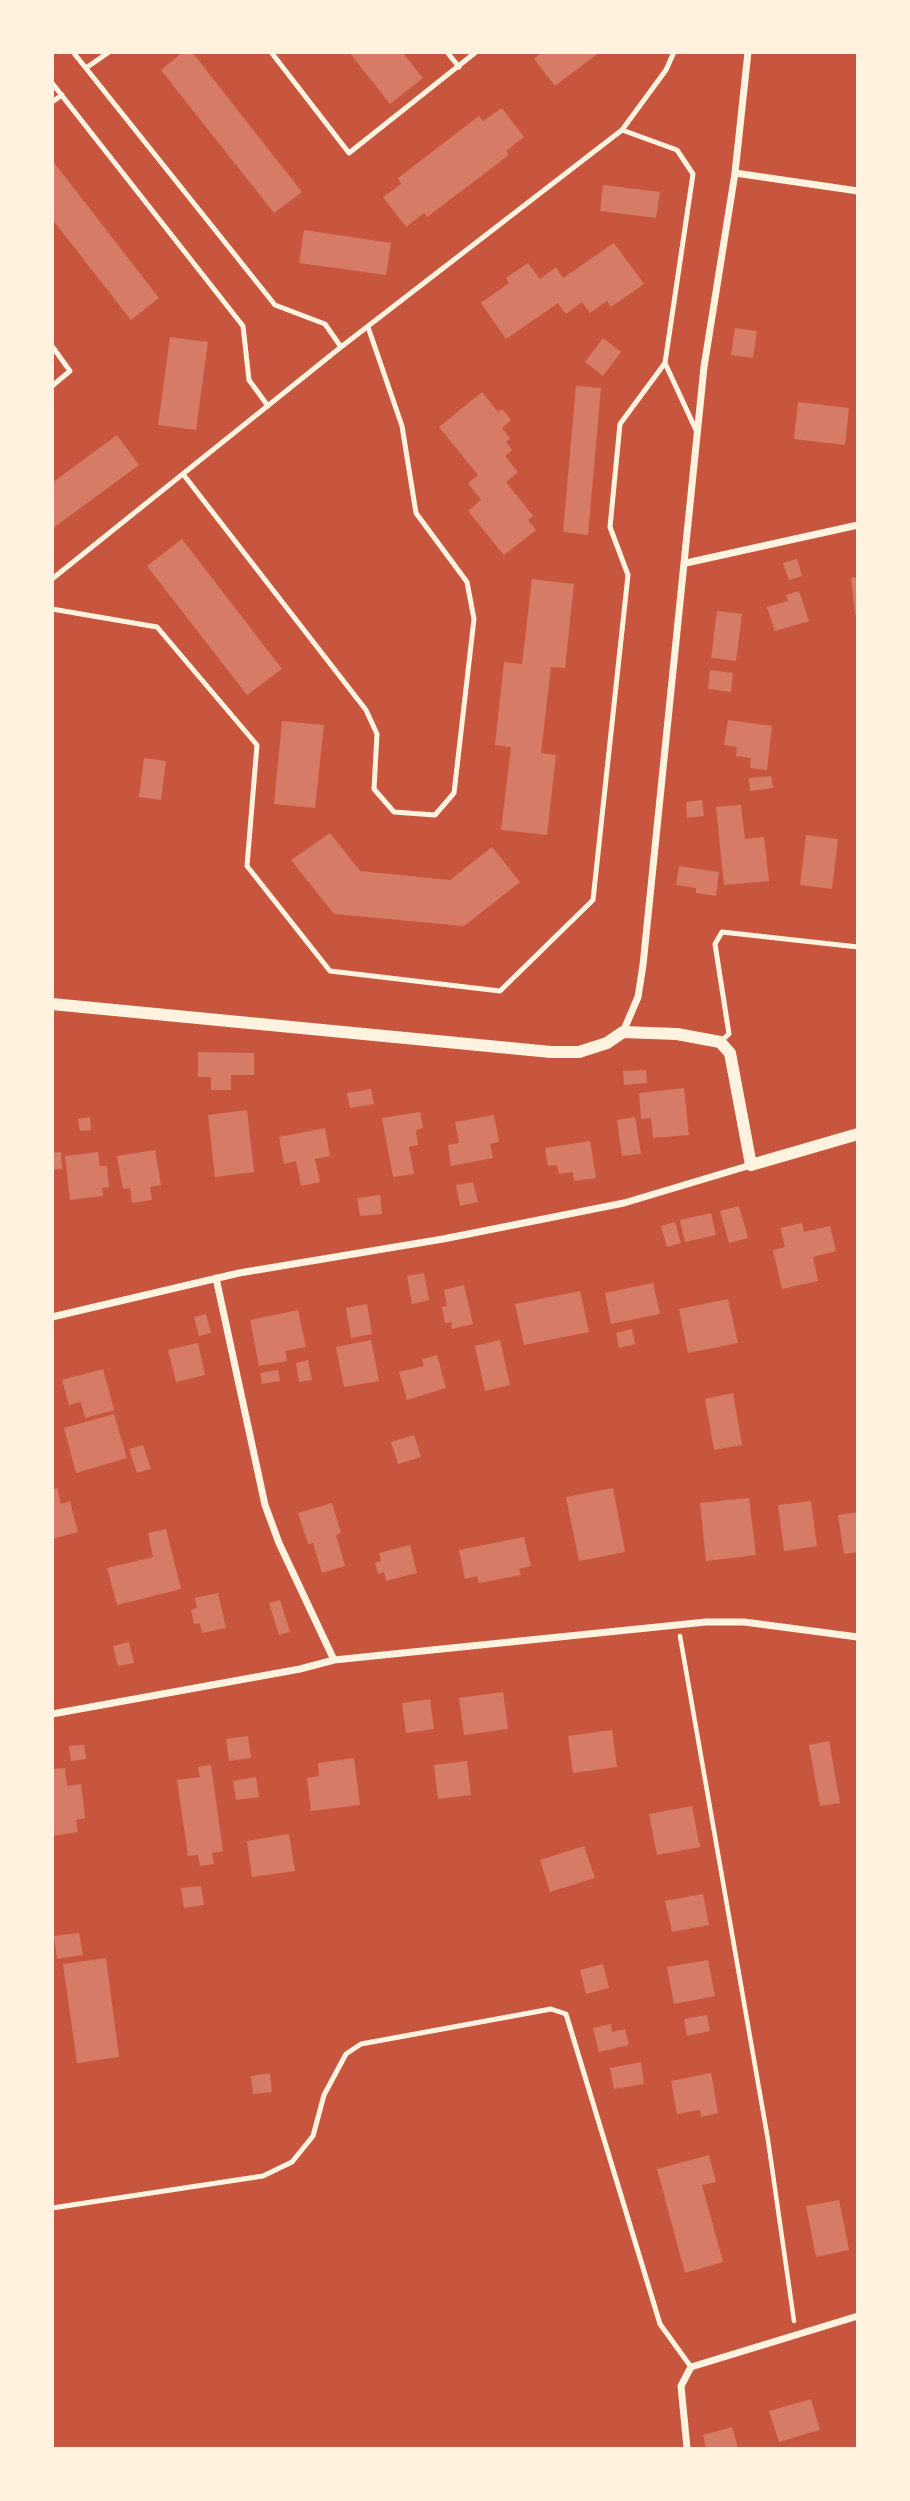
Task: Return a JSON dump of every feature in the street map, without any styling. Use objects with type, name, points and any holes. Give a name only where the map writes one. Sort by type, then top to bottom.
[{"type":"street","points":[[52,1004],[551,1052],[579,1052],[607,1043],[623,1032],[638,997],[643,965],[704,367],[735,173],[748,52]]},
{"type":"street","points":[[735,173],[858,191]]},
{"type":"street","points":[[686,563],[858,524]]},
{"type":"street","points":[[623,1032],[654,1031],[720,1042],[730,1053],[751,1165]]},
{"type":"street","points":[[52,1317],[216,1278],[624,1203],[858,1134]]},
{"type":"street","points":[[216,1278],[265,1505],[279,1544],[334,1660]]},
{"type":"street","points":[[52,1714],[300,1669],[334,1660],[678,1625],[744,1622],[858,1637]]},
{"type":"street","points":[[687,2448],[681,2386],[691,2367],[858,2316]]},
{"type":"lane","points":[[74,52],[275,305],[325,324],[341,347]]},
{"type":"lane","points":[[86,68],[109,52]]},
{"type":"lane","points":[[271,52],[349,153],[476,52]]},
{"type":"lane","points":[[447,52],[458,67]]},
{"type":"lane","points":[[52,579],[341,347],[622,130],[666,70],[674,52]]},
{"type":"lane","points":[[52,83],[243,326],[249,380],[268,406]]},
{"type":"lane","points":[[52,103],[62,95]]},
{"type":"lane","points":[[52,609],[157,627],[257,745],[247,866],[330,971],[500,991],[593,900],[628,575],[610,527],[620,425],[665,363],[693,174],[677,150],[622,130]]},
{"type":"lane","points":[[183,474],[366,710],[377,734],[374,789],[394,811],[435,815],[454,793],[474,619],[467,582],[416,513],[402,426],[368,327]]},
{"type":"lane","points":[[52,346],[70,371],[52,386]]},
{"type":"lane","points":[[665,363],[698,434]]},
{"type":"lane","points":[[720,1042],[729,1034],[715,944],[722,932],[858,947]]},
{"type":"lane","points":[[52,2208],[263,2176],[292,2162],[313,2136],[324,2095],[346,2054],[361,2044],[551,2009],[566,2014],[660,2324],[691,2367]]},
{"type":"path","points":[[678,1625],[768,2140],[796,2334]]},
{"type":"building","points":[[183,52],[192,52],[302,192],[274,213],[161,70]]},
{"type":"building","points":[[349,52],[402,52],[423,78],[390,104]]},
{"type":"building","points":[[542,52],[600,52],[555,86],[534,59]]},
{"type":"building","points":[[502,108],[524,137],[506,151],[509,155],[427,217],[424,213],[406,227],[383,197],[401,184],[398,178],[479,116],[483,121]]},
{"type":"building","points":[[52,160],[159,298],[131,320],[52,219]]},
{"type":"building","points":[[603,185],[660,192],[656,218],[600,211]]},
{"type":"building","points":[[304,230],[391,243],[386,275],[299,263]]},
{"type":"building","points":[[614,243],[644,284],[611,307],[607,301],[590,313],[582,302],[566,314],[558,303],[506,339],[481,303],[509,283],[506,278],[528,263],[540,279],[556,267],[563,278]]},
{"type":"building","points":[[735,328],[757,331],[753,358],[731,355]]},
{"type":"building","points":[[170,337],[208,342],[196,430],[158,425]]},
{"type":"building","points":[[603,338],[621,352],[603,376],[585,362]]},
{"type":"building","points":[[576,386],[601,388],[588,535],[563,532]]},
{"type":"building","points":[[482,392],[498,412],[502,409],[511,420],[502,428],[510,438],[506,442],[512,450],[505,456],[518,472],[506,482],[533,516],[528,520],[536,530],[504,555],[468,511],[481,500],[468,483],[478,475],[439,427]]},
{"type":"building","points":[[798,402],[849,408],[845,445],[794,439]]},
{"type":"building","points":[[117,435],[139,465],[52,529],[52,483]]},
{"type":"building","points":[[182,539],[282,669],[247,695],[147,566]]},
{"type":"building","points":[[797,559],[802,576],[789,580],[783,563]]},
{"type":"building","points":[[858,577],[858,614],[855,614],[851,578]]},
{"type":"building","points":[[532,579],[574,584],[565,668],[551,667],[541,753],[556,755],[547,835],[501,830],[511,747],[495,745],[504,662],[522,664]]},
{"type":"building","points":[[799,591],[809,621],[775,631],[767,607],[788,601],[786,595]]},
{"type":"building","points":[[717,611],[742,614],[736,661],[711,658]]},
{"type":"building","points":[[710,670],[733,673],[731,692],[708,689]]},
{"type":"building","points":[[728,720],[772,726],[767,770],[750,768],[751,758],[736,756],[737,747],[724,745]]},
{"type":"building","points":[[282,721],[324,725],[315,808],[274,804]]},
{"type":"building","points":[[144,758],[166,761],[161,800],[139,797]]},
{"type":"building","points":[[771,776],[773,788],[750,791],[749,778]]},
{"type":"building","points":[[702,800],[704,816],[687,818],[686,802]]},
{"type":"building","points":[[741,805],[745,839],[764,837],[769,881],[724,885],[716,807]]},
{"type":"building","points":[[330,833],[360,871],[450,880],[492,847],[520,882],[464,926],[334,914],[291,860]]},
{"type":"building","points":[[806,835],[838,839],[832,889],[800,885]]},
{"type":"building","points":[[679,866],[719,872],[716,896],[696,893],[696,888],[676,885]]},
{"type":"building","points":[[198,1052],[254,1053],[254,1075],[231,1075],[231,1090],[211,1090],[211,1077],[198,1077]]},
{"type":"building","points":[[646,1070],[647,1083],[624,1085],[623,1071]]},
{"type":"building","points":[[684,1088],[689,1135],[653,1138],[651,1118],[641,1119],[639,1093]]},
{"type":"building","points":[[371,1089],[374,1104],[350,1108],[347,1093]]},
{"type":"building","points":[[247,1110],[254,1172],[215,1177],[208,1115]]},
{"type":"building","points":[[420,1112],[423,1128],[416,1130],[418,1145],[409,1147],[414,1174],[393,1177],[382,1118]]},
{"type":"building","points":[[494,1115],[499,1142],[490,1144],[493,1158],[451,1166],[448,1145],[459,1143],[455,1122]]},
{"type":"building","points":[[90,1117],[91,1130],[80,1131],[78,1119]]},
{"type":"building","points":[[635,1117],[641,1154],[622,1156],[617,1120]]},
{"type":"building","points":[[325,1128],[330,1156],[315,1159],[320,1182],[301,1186],[296,1161],[284,1164],[279,1137]]},
{"type":"building","points":[[590,1141],[596,1178],[574,1181],[573,1172],[559,1174],[557,1165],[548,1166],[545,1148]]},
{"type":"building","points":[[155,1150],[161,1185],[150,1187],[152,1200],[132,1203],[130,1188],[123,1189],[117,1156]]},
{"type":"building","points":[[61,1152],[62,1169],[52,1170],[52,1153]]},
{"type":"building","points":[[98,1152],[100,1166],[107,1166],[109,1187],[102,1188],[103,1196],[70,1200],[65,1156]]},
{"type":"building","points":[[473,1182],[478,1202],[460,1206],[456,1185]]},
{"type":"building","points":[[380,1195],[382,1214],[360,1216],[357,1198]]},
{"type":"building","points":[[739,1206],[748,1238],[729,1243],[720,1211]]},
{"type":"building","points":[[711,1213],[716,1235],[685,1242],[680,1220]]},
{"type":"building","points":[[675,1222],[681,1243],[667,1247],[661,1226]]},
{"type":"building","points":[[802,1223],[804,1232],[830,1226],[836,1251],[813,1257],[818,1281],[782,1289],[773,1250],[785,1247],[780,1228]]},
{"type":"building","points":[[424,1273],[429,1300],[412,1304],[407,1276]]},
{"type":"building","points":[[653,1283],[660,1314],[611,1324],[605,1293]]},
{"type":"building","points":[[464,1285],[473,1324],[452,1329],[451,1322],[445,1323],[442,1307],[447,1306],[444,1290]]},
{"type":"building","points":[[580,1291],[589,1332],[524,1345],[515,1304]]},
{"type":"building","points":[[728,1299],[738,1343],[688,1353],[679,1309]]},
{"type":"building","points":[[367,1304],[372,1334],[351,1338],[346,1308]]},
{"type":"building","points":[[298,1310],[306,1347],[285,1351],[287,1361],[259,1366],[250,1320]]},
{"type":"building","points":[[206,1314],[211,1333],[199,1336],[194,1317]]},
{"type":"building","points":[[632,1329],[635,1344],[619,1348],[616,1333]]},
{"type":"building","points":[[371,1340],[379,1381],[344,1387],[336,1347]]},
{"type":"building","points":[[500,1340],[510,1385],[485,1391],[475,1346]]},
{"type":"building","points":[[198,1343],[205,1375],[176,1382],[168,1350]]},
{"type":"building","points":[[437,1355],[446,1388],[407,1400],[399,1372],[424,1366],[422,1359]]},
{"type":"building","points":[[308,1360],[312,1380],[299,1382],[296,1363]]},
{"type":"building","points":[[103,1369],[114,1410],[85,1418],[81,1402],[69,1405],[62,1380]]},
{"type":"building","points":[[278,1370],[280,1381],[262,1384],[260,1373]]},
{"type":"building","points":[[733,1393],[742,1445],[714,1450],[705,1399]]},
{"type":"building","points":[[114,1414],[127,1458],[76,1473],[64,1428]]},
{"type":"building","points":[[414,1435],[421,1457],[398,1464],[391,1442]]},
{"type":"building","points":[[143,1445],[151,1469],[137,1473],[129,1449]]},
{"type":"building","points":[[57,1488],[61,1504],[70,1501],[78,1532],[52,1539],[52,1490]]},
{"type":"building","points":[[613,1488],[625,1552],[579,1561],[566,1497]]},
{"type":"building","points":[[749,1498],[756,1555],[706,1561],[700,1503]]},
{"type":"building","points":[[811,1501],[817,1546],[784,1551],[778,1505]]},
{"type":"building","points":[[332,1503],[341,1533],[336,1535],[345,1566],[322,1573],[313,1543],[308,1544],[298,1513]]},
{"type":"building","points":[[858,1512],[858,1552],[844,1554],[838,1515]]},
{"type":"building","points":[[166,1529],[181,1589],[117,1605],[107,1568],[153,1557],[148,1533]]},
{"type":"building","points":[[524,1537],[531,1566],[519,1569],[521,1575],[479,1583],[477,1576],[465,1579],[459,1550]]},
{"type":"building","points":[[410,1545],[417,1573],[386,1581],[384,1572],[378,1574],[375,1563],[381,1561],[379,1553]]},
{"type":"building","points":[[218,1593],[226,1628],[202,1633],[200,1623],[194,1624],[191,1610],[197,1608],[195,1598]]},
{"type":"building","points":[[280,1600],[290,1632],[279,1635],[269,1603]]},
{"type":"building","points":[[129,1642],[134,1663],[118,1666],[113,1646]]},
{"type":"building","points":[[503,1692],[508,1729],[464,1735],[459,1698]]},
{"type":"building","points":[[430,1699],[434,1729],[406,1733],[402,1703]]},
{"type":"building","points":[[612,1730],[617,1767],[573,1773],[568,1736]]},
{"type":"building","points":[[248,1736],[251,1758],[229,1761],[226,1739]]},
{"type":"building","points":[[829,1741],[840,1803],[820,1806],[809,1745]]},
{"type":"building","points":[[84,1745],[86,1759],[71,1761],[69,1746]]},
{"type":"building","points":[[354,1758],[360,1805],[311,1811],[307,1778],[319,1776],[318,1763]]},
{"type":"building","points":[[467,1761],[471,1795],[438,1799],[434,1765]]},
{"type":"building","points":[[211,1765],[223,1851],[212,1853],[214,1864],[200,1866],[198,1855],[188,1856],[177,1780],[200,1777],[198,1767]]},
{"type":"building","points":[[65,1768],[67,1786],[81,1784],[85,1818],[76,1820],[78,1832],[52,1836],[52,1769]]},
{"type":"building","points":[[256,1777],[259,1797],[236,1800],[233,1781]]},
{"type":"building","points":[[692,1806],[700,1847],[657,1855],[649,1814]]},
{"type":"building","points":[[289,1834],[295,1871],[252,1877],[247,1841]]},
{"type":"building","points":[[584,1846],[595,1878],[550,1892],[540,1860]]},
{"type":"building","points":[[201,1886],[204,1905],[184,1908],[181,1888]]},
{"type":"building","points":[[703,1894],[709,1925],[672,1932],[665,1901]]},
{"type":"building","points":[[79,1933],[83,1955],[57,1959],[54,1936]]},
{"type":"building","points":[[106,1958],[119,2057],[77,2063],[63,1964]]},
{"type":"building","points":[[708,1960],[715,1996],[674,2004],[667,1967]]},
{"type":"building","points":[[603,1964],[609,1988],[586,1994],[580,1970]]},
{"type":"building","points":[[707,2015],[710,2031],[687,2036],[684,2019]]},
{"type":"building","points":[[611,2024],[612,2032],[625,2029],[629,2045],[599,2052],[593,2028]]},
{"type":"building","points":[[641,2062],[644,2084],[614,2089],[610,2068]]},
{"type":"building","points":[[270,2073],[272,2092],[253,2094],[251,2076]]},
{"type":"building","points":[[711,2073],[718,2113],[701,2117],[700,2110],[677,2114],[671,2081]]},
{"type":"building","points":[[709,2155],[716,2182],[702,2185],[723,2262],[685,2273],[657,2169]]},
{"type":"building","points":[[839,2200],[849,2250],[816,2257],[806,2206]]},
{"type":"building","points":[[811,2399],[820,2430],[779,2442],[769,2411]]},
{"type":"building","points":[[732,2427],[738,2448],[706,2448],[703,2435]]}]
